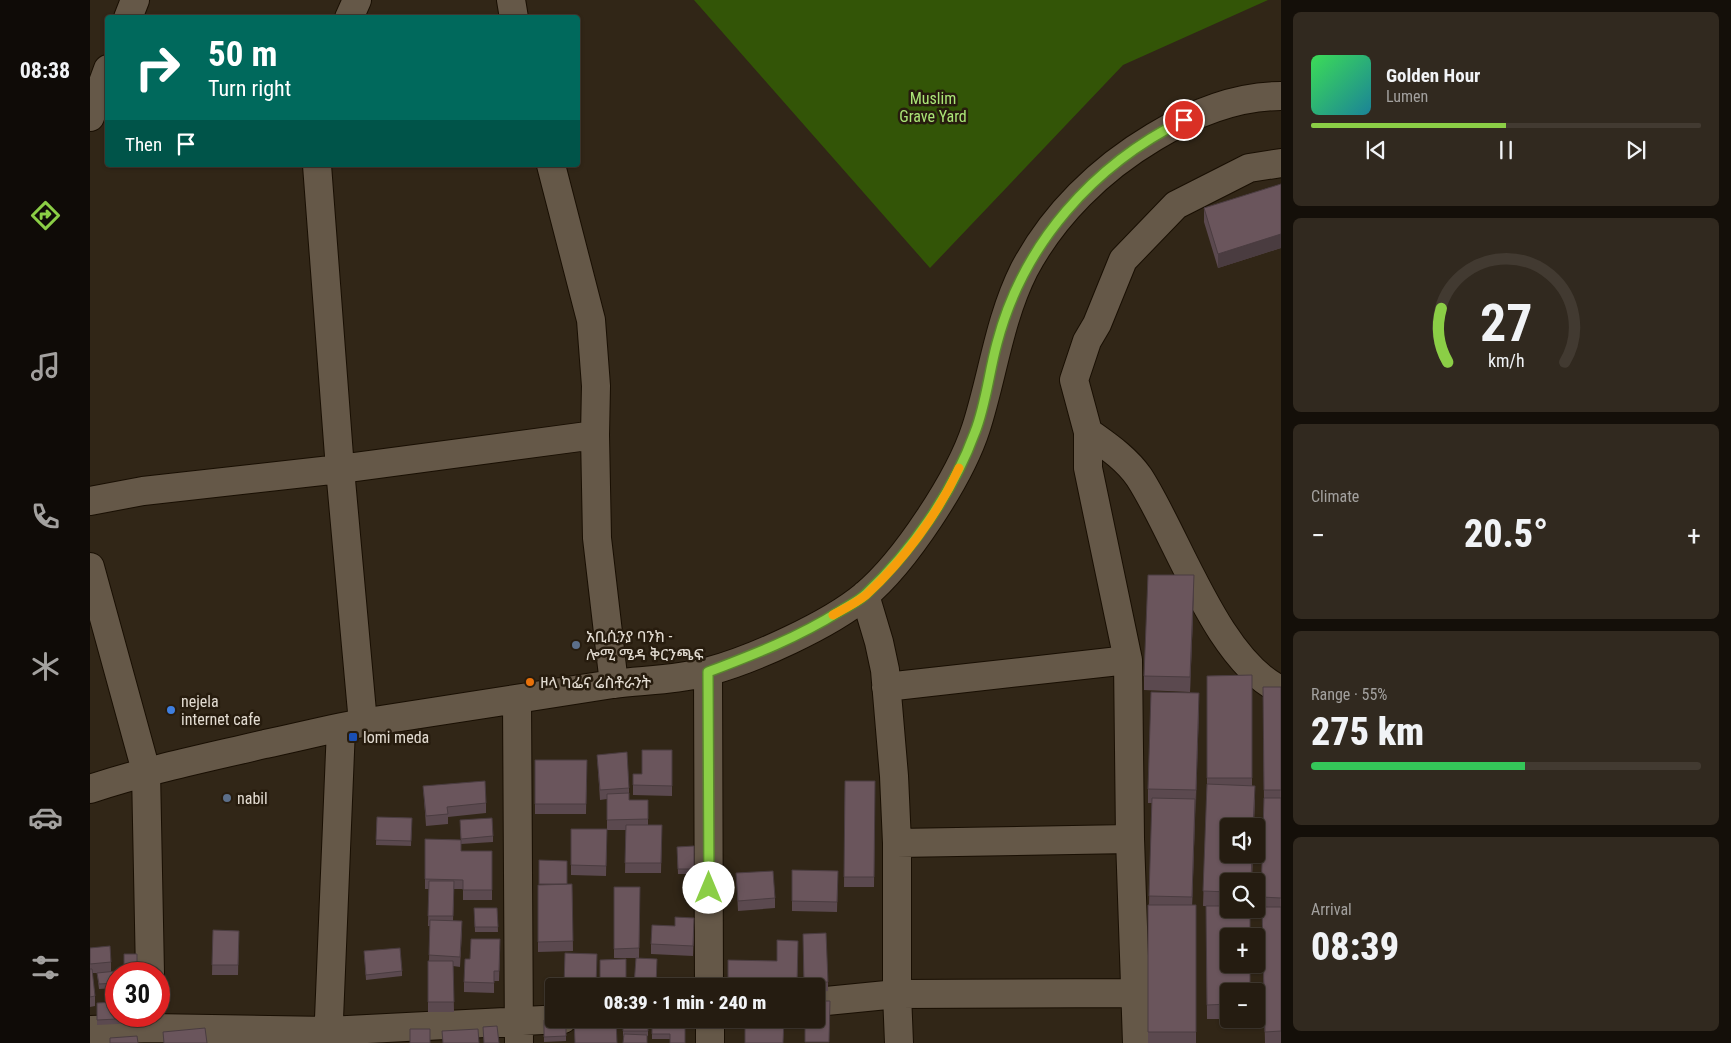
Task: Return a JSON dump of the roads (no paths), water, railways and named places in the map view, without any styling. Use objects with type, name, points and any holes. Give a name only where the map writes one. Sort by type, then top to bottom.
[{"type":"street","points":[[129,15],[135,0]]},
{"type":"street","points":[[350,15],[357,0]]},
{"type":"street","points":[[510,0],[513,15]]},
{"type":"street","points":[[90,789],[146,771],[352,725],[518,701],[614,684],[708,672],[781,643],[826,620],[865,596],[910,545],[957,473],[975,432],[997,342],[1010,304],[1025,269],[1069,206],[1100,175],[1136,148],[1170,127],[1198,114],[1236,102],[1281,96]]},
{"type":"street","points":[[1137,1043],[1130,839],[1128,660],[1088,468],[1088,432],[1074,380],[1080,358],[1098,324],[1123,260],[1176,205],[1249,168],[1281,163]]},
{"type":"street","points":[[317,167],[340,469],[352,725],[328,1037]]},
{"type":"street","points":[[551,167],[591,320],[596,386],[594,436],[597,538],[614,684]]},
{"type":"street","points":[[1088,432],[1118,454],[1138,476],[1201,596],[1237,651],[1256,674],[1281,690]]},
{"type":"street","points":[[90,501],[143,491],[340,469],[594,436]]},
{"type":"street","points":[[90,567],[146,771],[150,962]]},
{"type":"street","points":[[865,596],[879,642],[886,687],[897,843],[896,994],[900,1043]]},
{"type":"street","points":[[886,687],[1128,660]]},
{"type":"street","points":[[708,672],[710,978]]},
{"type":"street","points":[[518,701],[518,1032]]},
{"type":"street","points":[[897,843],[1130,839]]},
{"type":"street","points":[[825,1001],[896,994],[1134,993]]},
{"type":"street","points":[[90,1030],[151,1029],[328,1037],[518,1032],[545,1024]]},
{"type":"street","points":[[710,1028],[710,1043]]},
{"type":"place","name":"አቢሲንያ ባንክ - ሎሚ ሜዳ ቅርንጫፍ","points":[[576,645]]},
{"type":"place","name":"ዞላ ካፌና ሬስቶራንት","points":[[530,682]]},
{"type":"place","name":"nejela internet cafe","points":[[171,710]]},
{"type":"place","name":"lomi meda","points":[[353,737]]},
{"type":"place","name":"nabil","points":[[227,798]]},
{"type":"park label","name":"Muslim Grave Yard","points":[[933,107]]}]
